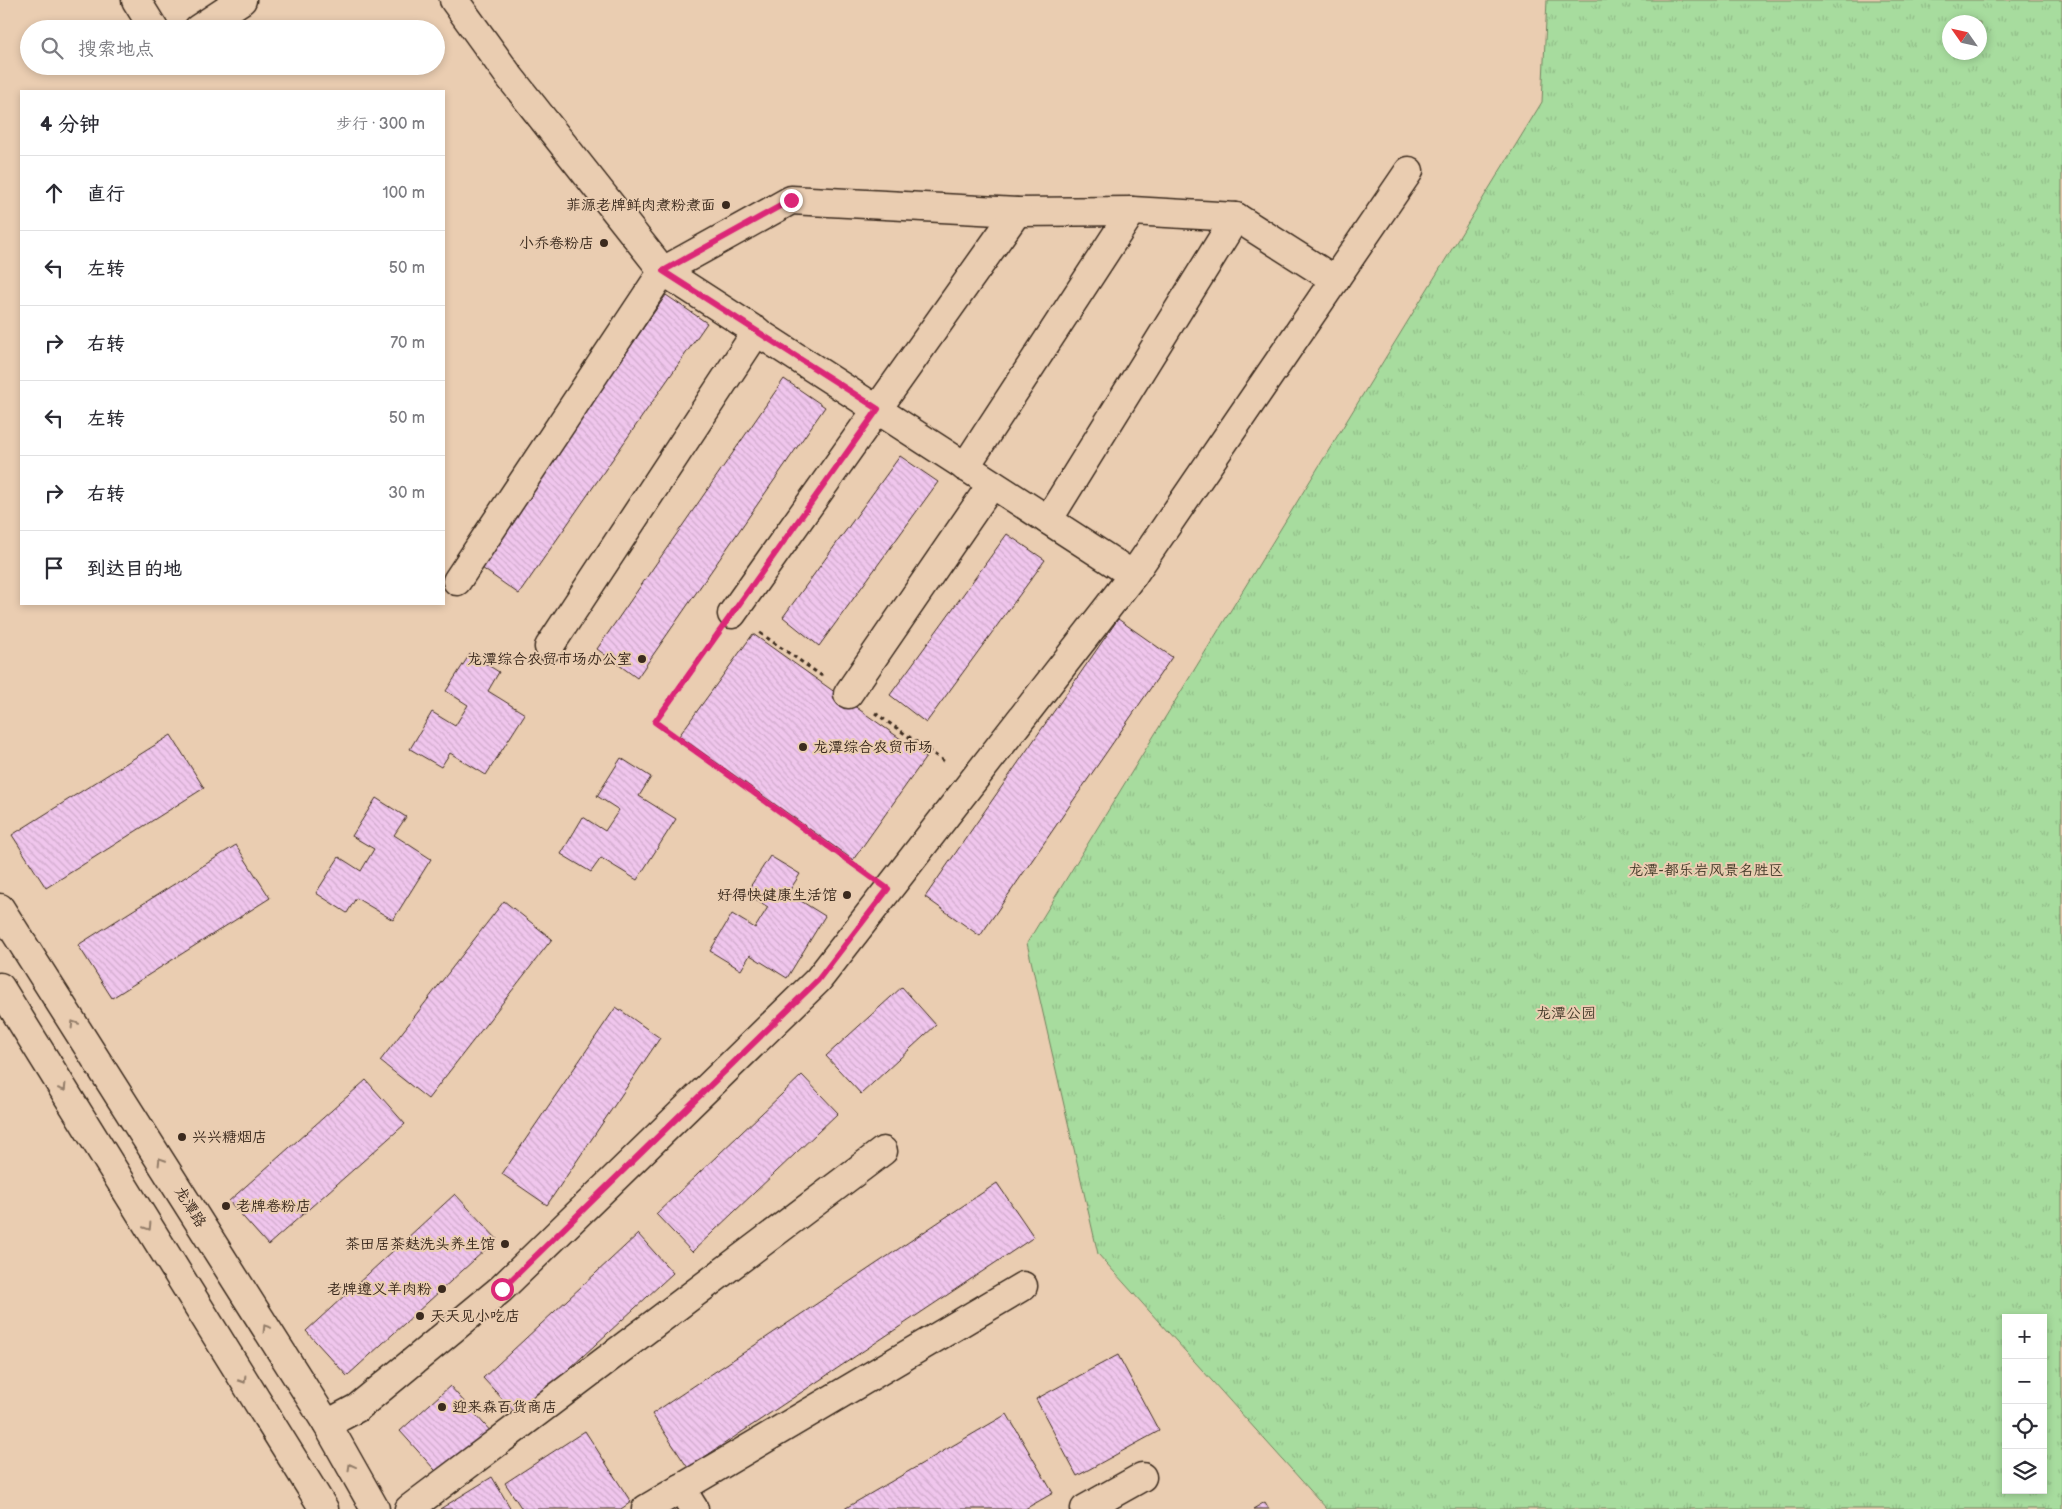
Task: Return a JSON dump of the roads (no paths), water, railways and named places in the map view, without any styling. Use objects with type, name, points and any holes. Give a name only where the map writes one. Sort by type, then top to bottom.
[{"type":"street","points":[[136,0],[148,20]]},
{"type":"street","points":[[212,20],[242,0]]},
{"type":"street","points":[[454,0],[509,76],[663,271],[1133,575]]},
{"type":"street","points":[[327,1424],[357,1408],[502,1289],[818,980],[1133,575],[1409,171]]},
{"type":"street","points":[[457,581],[663,271],[791,200],[1017,212],[1132,211],[1236,217],[1335,280]]},
{"type":"street","points":[[966,467],[1132,211]]},
{"type":"street","points":[[732,614],[1017,212]]},
{"type":"street","points":[[1048,520],[1236,217]]},
{"type":"street","points":[[549,647],[757,331]]},
{"type":"street","points":[[848,694],[992,484]]},
{"type":"street","name":"龙潭路","points":[[0,908],[327,1424],[375,1509]]},
{"type":"street","points":[[0,987],[324,1509]]},
{"type":"street","points":[[409,1509],[883,1151]]},
{"type":"street","points":[[646,1509],[687,1499],[1023,1286]]},
{"type":"street","points":[[1085,1509],[1142,1477]]},
{"type":"place","name":"菲源老牌鲜肉煮粉煮面","points":[[726,205]]},
{"type":"place","name":"小乔卷粉店","points":[[604,243]]},
{"type":"place","name":"龙潭综合农贸市场办公室","points":[[642,659]]},
{"type":"place","name":"龙潭综合农贸市场","points":[[803,747]]},
{"type":"place","name":"好得快健康生活馆","points":[[847,895]]},
{"type":"place","name":"兴兴糖烟店","points":[[182,1137]]},
{"type":"place","name":"老牌卷粉店","points":[[226,1206]]},
{"type":"place","name":"茶田居茶麸洗头养生馆","points":[[505,1244]]},
{"type":"place","name":"老牌遵义羊肉粉","points":[[442,1289]]},
{"type":"place","name":"天天见小吃店","points":[[420,1316]]},
{"type":"place","name":"迎来森百货商店","points":[[442,1407]]},
{"type":"park label","name":"龙潭-都乐岩风景名胜区","points":[[1706,870]]},
{"type":"park label","name":"龙潭公园","points":[[1566,1013]]}]
